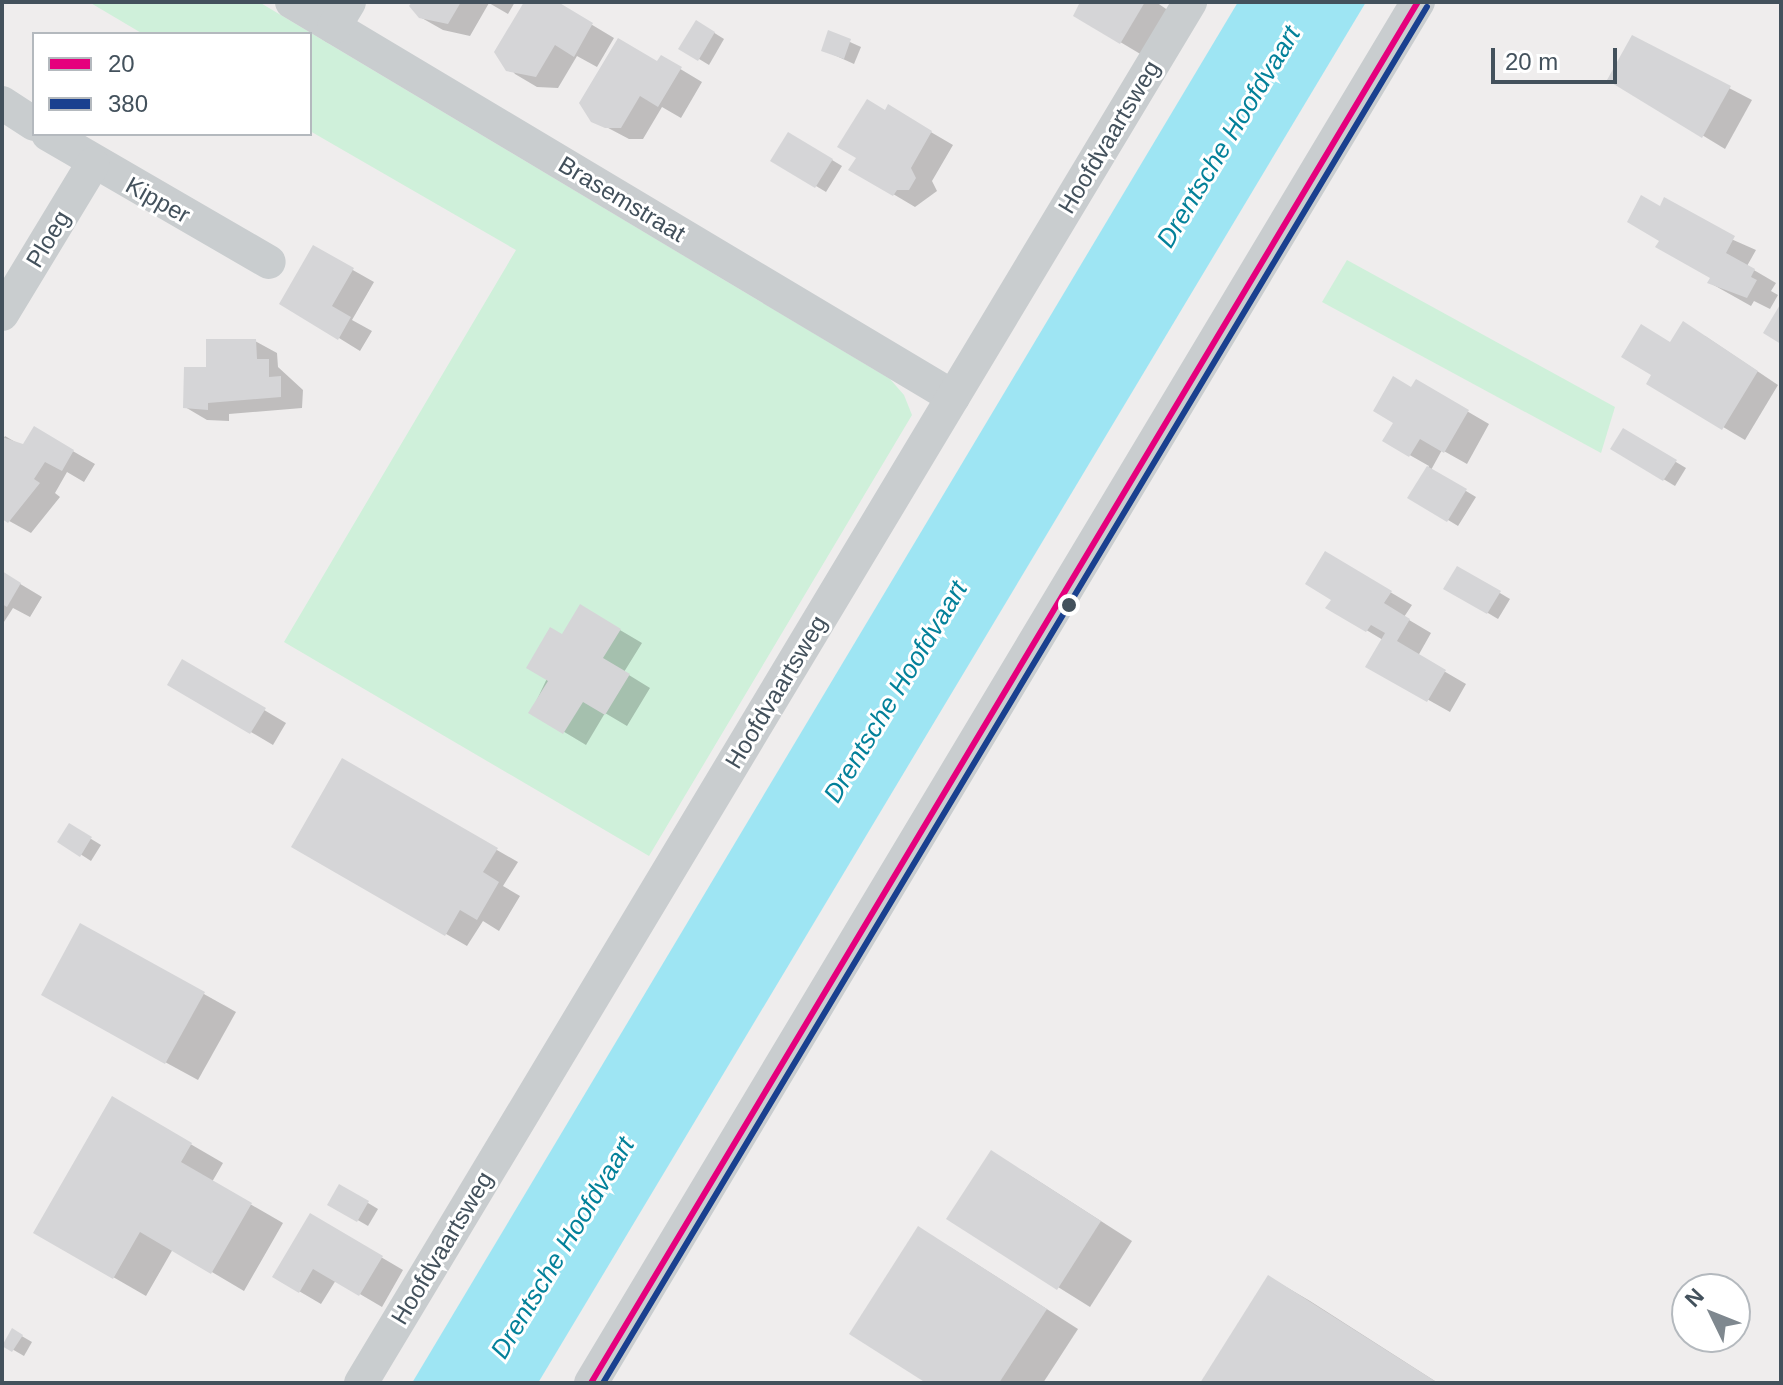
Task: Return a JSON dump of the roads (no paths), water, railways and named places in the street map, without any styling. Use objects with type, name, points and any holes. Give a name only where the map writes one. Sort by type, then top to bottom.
[{"type":"street","name":"Brasemstraat","points":[[292,2],[342,14],[953,397]]},
{"type":"street","name":"Hoofdvaartsweg","points":[[361,1383],[1190,2]]},
{"type":"street","points":[[591,1383],[1418,2]]},
{"type":"street","points":[[2,103],[32,123]]},
{"type":"street","name":"Kipper","points":[[51,136],[93,164],[269,262]]},
{"type":"street","name":"Ploeg","points":[[2,314],[93,164]]},
{"type":"water","name":"Drentsche Hoofdvaart","points":[[1238,2],[1366,2],[538,1383],[412,1383]]}]
